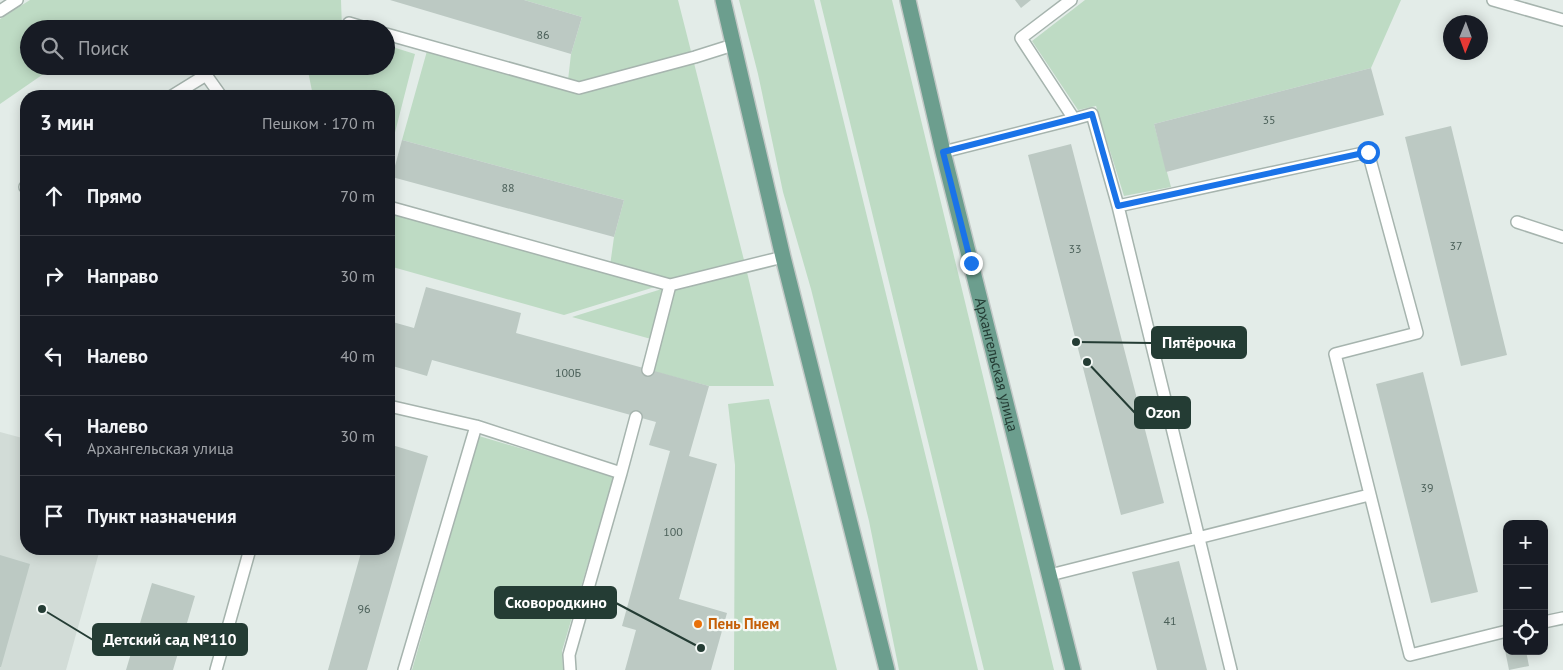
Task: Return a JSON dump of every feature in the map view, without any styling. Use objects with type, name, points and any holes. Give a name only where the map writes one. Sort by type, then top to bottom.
[{"type":"main road","points":[[724,0],[783,257],[887,670]]},
{"type":"main road","name":"Архангельская улица","points":[[908,0],[943,152],[1073,670]]},
{"type":"lane","points":[[0,11],[17,0]]},
{"type":"lane","points":[[1071,0],[1021,38],[1074,119]]},
{"type":"lane","points":[[1494,0],[1563,20]]},
{"type":"lane","points":[[395,37],[579,88],[733,45]]},
{"type":"lane","points":[[182,90],[206,75],[217,90]]},
{"type":"lane","points":[[943,152],[1092,114],[1118,206],[1231,670]]},
{"type":"lane","points":[[1118,206],[1368,152],[1417,333],[1335,354],[1410,654],[1503,632]]},
{"type":"lane","points":[[395,209],[670,285],[783,257]]},
{"type":"lane","points":[[1517,222],[1563,237]]},
{"type":"lane","points":[[648,370],[670,285]]},
{"type":"lane","points":[[395,407],[476,426],[622,473]]},
{"type":"lane","points":[[570,670],[569,655],[622,473],[636,417]]},
{"type":"lane","points":[[404,670],[476,426]]},
{"type":"lane","points":[[1050,574],[1369,495]]},
{"type":"lane","points":[[216,670],[248,555]]},
{"type":"lane","points":[[1548,621],[1563,618]]},
{"type":"shaded area","points":[[0,432],[20,437],[20,555],[98,555],[66,670],[0,670]]},
{"type":"green space","points":[[30,0],[341,0],[342,20],[20,20],[20,75],[42,75],[0,104],[0,19]]},
{"type":"green space","points":[[524,0],[678,0],[774,386],[709,386],[648,370],[651,339],[572,317],[665,288],[658,286],[564,315],[395,268],[395,215],[609,273],[614,237],[624,200],[402,140],[427,51],[567,89],[571,54],[582,17]]},
{"type":"green space","points":[[739,0],[814,0],[978,670],[899,670],[869,521],[811,289],[783,192],[758,74]]},
{"type":"green space","points":[[820,0],[892,0],[1054,670],[984,670]]},
{"type":"green space","points":[[1085,0],[1401,0],[1371,68],[1154,124],[1171,187],[1124,196],[1096,106],[1078,110],[1032,41]]},
{"type":"green space","points":[[395,48],[415,54],[395,132],[395,90],[312,90],[309,75],[395,75]]},
{"type":"green space","points":[[769,399],[837,670],[734,670],[735,465],[728,404]]},
{"type":"green space","points":[[479,436],[614,476],[562,651],[563,670],[412,670]]},
{"type":"building","points":[[390,0],[524,0],[582,17],[571,54]]},
{"type":"building","points":[[1015,0],[1031,0],[1021,8]]},
{"type":"building","points":[[1371,68],[1384,115],[1166,172],[1154,124]]},
{"type":"building","points":[[1451,126],[1507,355],[1461,366],[1405,137]]},
{"type":"building","points":[[402,140],[624,200],[614,237],[395,178],[395,166]]},
{"type":"building","points":[[1071,144],[1164,503],[1121,515],[1028,155]]},
{"type":"building","points":[[426,287],[521,313],[516,333],[709,386],[689,456],[717,464],[679,599],[727,613],[711,670],[625,670],[636,630],[622,626],[670,451],[649,445],[656,422],[432,360],[427,376],[395,367],[395,323],[414,328]]},
{"type":"building","points":[[1423,372],[1478,592],[1431,603],[1376,384]]},
{"type":"building","points":[[395,446],[428,456],[367,670],[328,670],[360,555],[395,555]]},
{"type":"building","points":[[0,555],[30,564],[1,667],[0,667]]},
{"type":"building","points":[[1179,561],[1207,670],[1157,670],[1132,572]]},
{"type":"building","points":[[152,583],[195,596],[173,670],[126,670]]},
{"type":"building","points":[[1506,655],[1527,655],[1529,666],[1509,670]]},
{"type":"place","name":"Пятёрочка","points":[[1076,342]]},
{"type":"place","name":"Ozon","points":[[1087,362]]},
{"type":"place","name":"Детский сад №110","points":[[42,609]]},
{"type":"place","name":"Пень Пнем","points":[[698,624]]},
{"type":"place","name":"Сковородкино","points":[[701,648]]},
{"type":"route","points":[[971,263],[943,152],[1092,114],[1118,206],[1368,152]]}]
